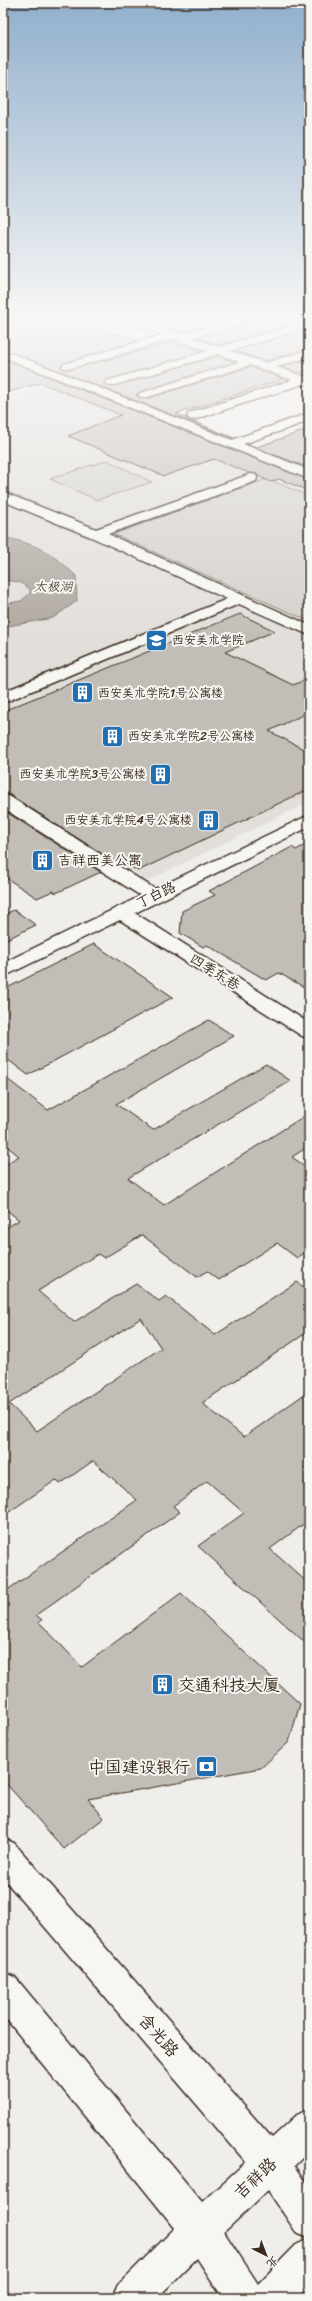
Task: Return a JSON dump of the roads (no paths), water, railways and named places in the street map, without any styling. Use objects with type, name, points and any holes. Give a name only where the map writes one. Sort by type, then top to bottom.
[{"type":"street","points":[[185,425],[309,475]]},
{"type":"street","points":[[232,444],[285,425]]},
{"type":"street","points":[[96,534],[251,478]]},
{"type":"street","points":[[3,496],[96,534],[309,631]]},
{"type":"street","points":[[3,698],[239,599]]},
{"type":"street","points":[[3,800],[154,896]]},
{"type":"street","name":"丁白路","points":[[3,971],[309,820]]},
{"type":"street","name":"四季东巷","points":[[120,912],[309,1032]]},
{"type":"street","name":"含光路","points":[[3,1854],[271,2164],[309,2219]]},
{"type":"street","points":[[3,1989],[200,2229],[245,2298]]},
{"type":"street","name":"吉祥路","points":[[132,2298],[200,2229],[309,2127]]},
{"type":"street","points":[[271,2298],[309,2258]]},
{"type":"water","name":"太极湖","points":[[3,537],[34,546],[43,550],[59,561],[76,576],[77,601],[53,618],[3,627],[3,604],[21,601],[30,593],[30,589],[19,582],[3,580]]},
{"type":"place","name":"西安美术学院","points":[[156,640]]},
{"type":"place","name":"西安美术学院1号公寓楼","points":[[83,693]]},
{"type":"place","name":"西安美术学院2号公寓楼","points":[[112,736]]},
{"type":"place","name":"西安美术学院3号公寓楼","points":[[161,774]]},
{"type":"place","name":"西安美术学院4号公寓楼","points":[[208,820]]},
{"type":"place","name":"吉祥西美公寓","points":[[42,860]]},
{"type":"place","name":"交通科技大厦","points":[[162,1685]]},
{"type":"place","name":"中国建设银行","points":[[206,1767]]}]
